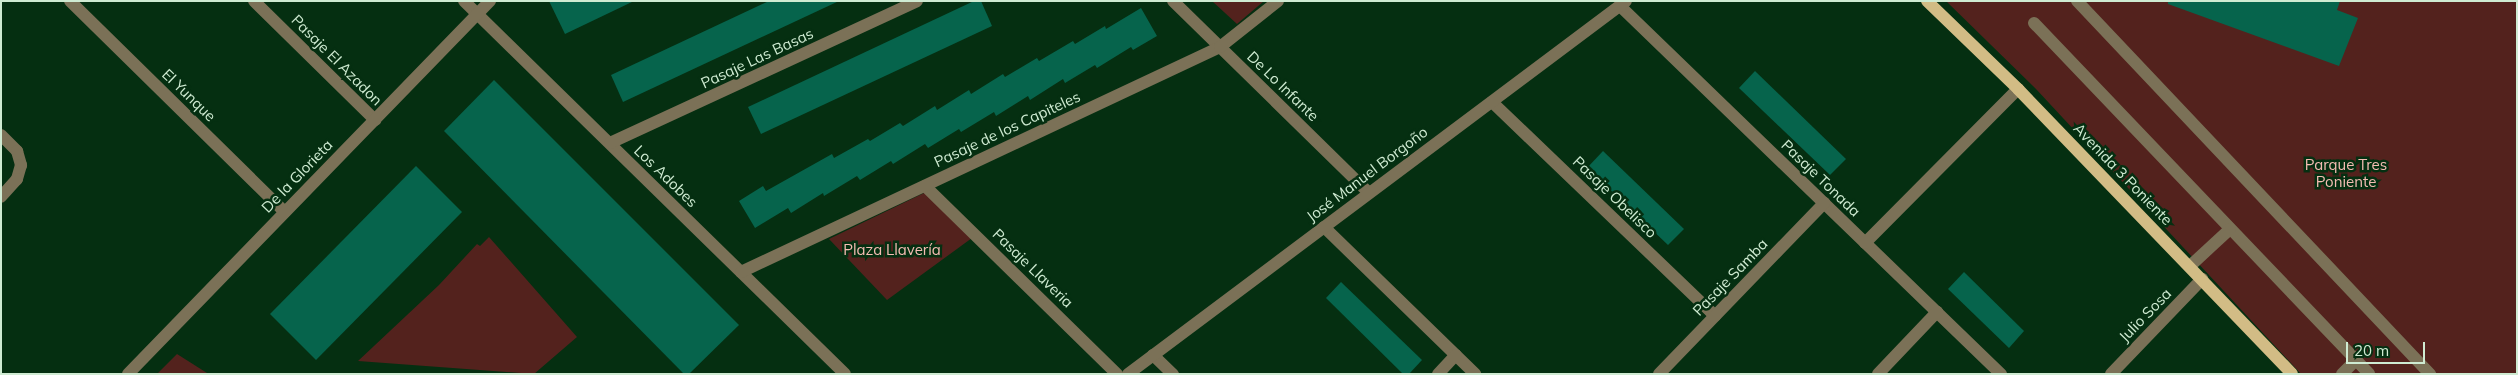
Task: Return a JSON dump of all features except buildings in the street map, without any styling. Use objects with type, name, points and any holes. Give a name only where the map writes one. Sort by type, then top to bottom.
[{"type":"main road","name":"Avenida 3 Poniente","points":[[1927,1],[2018,89],[2292,374]]},
{"type":"street","name":"El Yunque","points":[[70,1],[285,212]]},
{"type":"street","name":"Pasaje El Azadon","points":[[254,1],[375,120]]},
{"type":"street","name":"Los Adobes","points":[[464,1],[845,374]]},
{"type":"street","name":"De la Glorieta","points":[[128,374],[490,1]]},
{"type":"street","name":"Pasaje Las Basas","points":[[610,143],[917,1]]},
{"type":"street","name":"De Lo Infante","points":[[1173,1],[1370,193]]},
{"type":"street","name":"Pasaje de los Capiteles","points":[[741,272],[1220,47],[1278,1]]},
{"type":"street","points":[[2076,1],[2430,374]]},
{"type":"street","name":"José Manuel Borgoño","points":[[1128,374],[1623,4]]},
{"type":"street","name":"Pasaje Tonada","points":[[1623,4],[1824,203],[2001,374]]},
{"type":"street","points":[[2034,23],[2369,374]]},
{"type":"street","points":[[1865,243],[2018,89]]},
{"type":"street","name":"Pasaje Obelisco","points":[[1492,102],[1715,316]]},
{"type":"street","points":[[1,135],[17,151],[21,165],[17,179],[1,197]]},
{"type":"street","name":"Pasaje Llaveria","points":[[925,186],[1117,374]]},
{"type":"street","name":"Pasaje Samba","points":[[1659,374],[1824,203]]},
{"type":"street","points":[[1324,227],[1475,374]]},
{"type":"street","points":[[2190,266],[2230,229]]},
{"type":"street","name":"Julio Sosa","points":[[2111,374],[2202,279]]},
{"type":"street","points":[[1878,374],[1937,312]]},
{"type":"street","points":[[1154,355],[1173,374]]},
{"type":"street","points":[[1438,374],[1456,355]]},
{"type":"street","points":[[2342,374],[2356,360]]},
{"type":"green space","points":[[1212,1],[1264,1],[1237,24]]},
{"type":"green space","name":"Parque Tres Poniente","points":[[1946,1],[2517,1],[2517,374],[2301,374],[2036,89]]},
{"type":"green space","name":"Plaza Llavería","points":[[926,192],[972,238],[887,300],[829,239]]},
{"type":"green space","points":[[489,237],[577,337],[534,374],[358,361],[439,285],[477,244],[480,246]]},
{"type":"green space","points":[[177,354],[207,373],[207,374],[157,374]]}]
